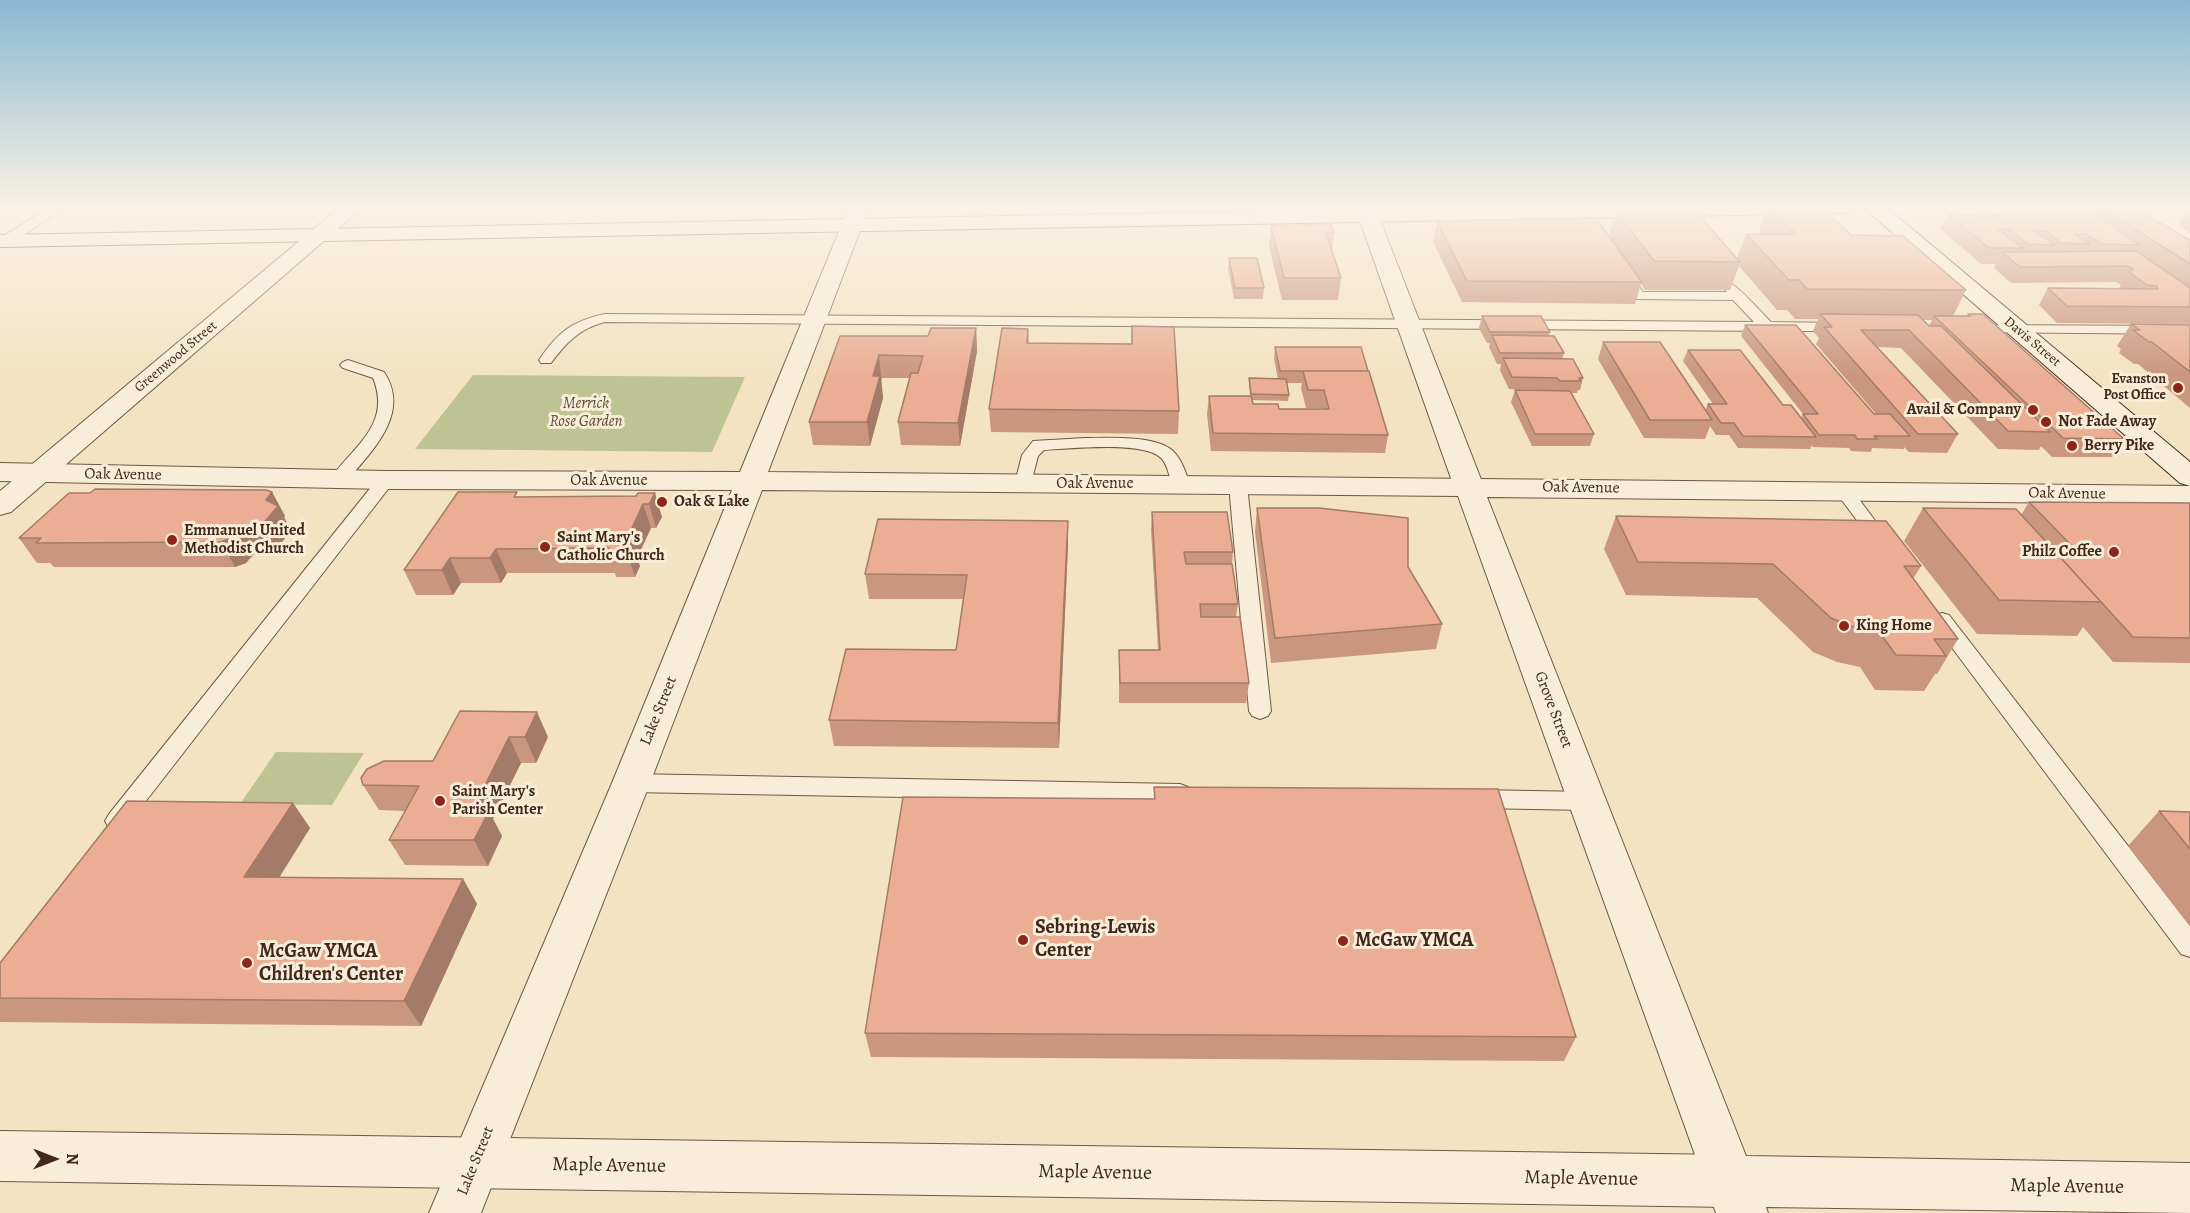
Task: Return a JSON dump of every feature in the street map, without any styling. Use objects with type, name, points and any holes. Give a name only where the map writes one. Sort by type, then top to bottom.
[{"type":"street","name":"Greenwood Street","points":[[0,507],[286,264]]},
{"type":"street","name":"Lake Street","points":[[454,1213],[631,783],[836,264]]},
{"type":"street","name":"Grove Street","points":[[1386,264],[1736,1197]]},
{"type":"street","name":"Davis Street","points":[[1939,264],[2190,477]]},
{"type":"street","name":"Oak Avenue","points":[[0,472],[386,480],[1024,483],[2190,495]]},
{"type":"street","name":"Maple Avenue","points":[[0,1156],[474,1164],[1736,1197],[2087,1200],[2190,1189]]},
{"type":"lane","points":[[1614,264],[1639,296],[1737,296]]},
{"type":"lane","points":[[1723,278],[1737,296],[1768,327]]},
{"type":"lane","points":[[546,360],[566,333],[584,324],[605,318],[1852,328]]},
{"type":"lane","points":[[1960,328],[2190,330]]},
{"type":"lane","points":[[339,479],[372,439],[387,405],[386,390],[379,375],[348,365]]},
{"type":"lane","points":[[1024,483],[1030,457],[1039,445],[1140,444],[1164,452],[1175,466],[1181,485]]},
{"type":"lane","points":[[107,834],[386,480]]},
{"type":"lane","points":[[1238,485],[1260,711]]},
{"type":"lane","points":[[1844,491],[1893,556]]},
{"type":"lane","points":[[1928,603],[2190,946]]},
{"type":"lane","points":[[631,783],[1196,794]]},
{"type":"lane","points":[[1453,799],[1587,801]]},
{"type":"green space","name":"Merrick Rose Garden","points":[[473,375],[745,377],[712,452],[415,449]]},
{"type":"green space","points":[[276,752],[364,753],[332,805],[240,804]]},
{"type":"building","points":[[1230,264],[1258,264],[1264,288],[1235,288]]},
{"type":"building","points":[[1280,264],[1336,264],[1341,278],[1284,278]]},
{"type":"building","points":[[1458,264],[1629,264],[1642,282],[1467,281]]},
{"type":"building","points":[[1774,264],[1935,264],[1966,290],[1807,289],[1799,280],[1789,280]]},
{"type":"building","points":[[2016,264],[2154,264],[2190,288],[2190,307],[2067,306],[2048,288],[2158,289],[2157,286],[2147,285],[2129,272],[2133,269],[2126,266],[2020,267]]},
{"type":"building","points":[[1820,314],[1918,315],[1929,326],[1941,326],[2050,432],[2008,431],[1909,330],[1861,330],[1958,434],[1918,434],[1824,327],[1832,327]]},
{"type":"building","points":[[1968,314],[1983,314],[2124,439],[2063,438],[1934,316],[1971,316]]},
{"type":"building","points":[[1482,316],[1541,316],[1550,332],[1490,332]]},
{"type":"building","points":[[2131,324],[2190,325],[2190,372],[2133,330],[2140,330]]},
{"type":"building","points":[[1745,325],[1796,325],[1874,414],[1890,414],[1910,436],[1874,436],[1877,439],[1857,439],[1855,435],[1819,435],[1803,414],[1818,414]]},
{"type":"building","points":[[1132,326],[1174,327],[1179,411],[989,409],[1002,328],[1028,329],[1027,343],[1132,344]]},
{"type":"building","points":[[931,328],[976,328],[958,423],[898,422],[911,373],[918,373],[923,356],[879,355],[873,376],[880,376],[867,422],[809,422],[840,336],[928,336]]},
{"type":"building","points":[[1492,335],[1554,336],[1564,353],[1500,353]]},
{"type":"building","points":[[1603,342],[1660,342],[1712,420],[1650,420]]},
{"type":"building","points":[[1275,347],[1361,347],[1368,371],[1280,371]]},
{"type":"building","points":[[1688,350],[1740,350],[1783,405],[1791,405],[1816,437],[1743,436],[1734,423],[1721,423],[1708,404],[1727,404]]},
{"type":"building","points":[[1503,358],[1573,359],[1583,378],[1579,378],[1581,381],[1560,381],[1557,378],[1512,377]]},
{"type":"building","points":[[1303,371],[1369,371],[1388,435],[1213,433],[1209,396],[1251,396],[1253,404],[1278,404],[1279,409],[1329,409],[1324,390],[1308,390]]},
{"type":"building","points":[[1249,378],[1286,379],[1289,395],[1251,394]]},
{"type":"building","points":[[1515,390],[1570,391],[1594,434],[1535,434]]},
{"type":"building","points":[[95,489],[266,490],[272,492],[266,500],[278,506],[262,525],[240,530],[231,538],[221,542],[36,543],[41,538],[19,538],[69,493],[90,493]]},
{"type":"building","points":[[458,492],[517,492],[514,497],[636,496],[638,493],[655,493],[649,504],[643,504],[626,541],[632,541],[627,552],[608,552],[609,548],[496,549],[490,558],[450,558],[442,570],[404,570]]},
{"type":"building","points":[[2029,502],[2190,503],[2190,638],[2133,637],[2051,547],[2073,547]]},
{"type":"building","points":[[1257,508],[1319,508],[1408,518],[1408,567],[1442,624],[1275,638]]},
{"type":"building","points":[[1923,508],[2016,509],[2101,602],[1999,600]]},
{"type":"building","points":[[1152,512],[1227,512],[1233,552],[1184,552],[1186,564],[1232,564],[1238,604],[1200,604],[1201,617],[1240,617],[1249,683],[1120,683],[1119,650],[1160,650]]},
{"type":"building","points":[[1616,516],[1886,521],[1921,566],[1904,566],[1958,639],[1934,639],[1946,656],[1896,655],[1880,633],[1856,628],[1831,618],[1773,564],[1638,562]]},
{"type":"building","points":[[878,519],[1068,521],[1058,723],[829,720],[846,649],[956,650],[967,575],[865,574]]},
{"type":"building","points":[[460,711],[537,712],[525,737],[509,737],[472,811],[489,811],[474,840],[389,840],[419,786],[363,785],[361,778],[367,769],[384,761],[433,761]]},
{"type":"building","points":[[1154,787],[1498,789],[1576,1037],[865,1033],[903,797],[1155,799]]},
{"type":"building","name":"McGaw YMCA Children's Center","points":[[127,801],[293,803],[244,877],[463,879],[404,1001],[0,998],[0,963]]},
{"type":"building","points":[[2159,811],[2190,812],[2190,849]]},
{"type":"place","name":"Evanston Post Office","points":[[2178,388]]},
{"type":"place","name":"Avail & Company","points":[[2033,410]]},
{"type":"place","name":"Not Fade Away","points":[[2046,422]]},
{"type":"place","name":"Berry Pike","points":[[2072,446]]},
{"type":"place","name":"Oak & Lake","points":[[662,502]]},
{"type":"place","name":"Emmanuel United Methodist Church","points":[[172,540]]},
{"type":"place","name":"Saint Mary's Catholic Church","points":[[545,547]]},
{"type":"place","name":"Philz Coffee","points":[[2114,552]]},
{"type":"place","name":"King Home","points":[[1844,626]]},
{"type":"place","name":"Saint Mary's Parish Center","points":[[440,801]]},
{"type":"place","name":"Sebring-Lewis Center","points":[[1023,940]]},
{"type":"place","name":"McGaw YMCA","points":[[1343,941]]},
{"type":"place","name":"McGaw YMCA Children's Center","points":[[247,963]]}]
